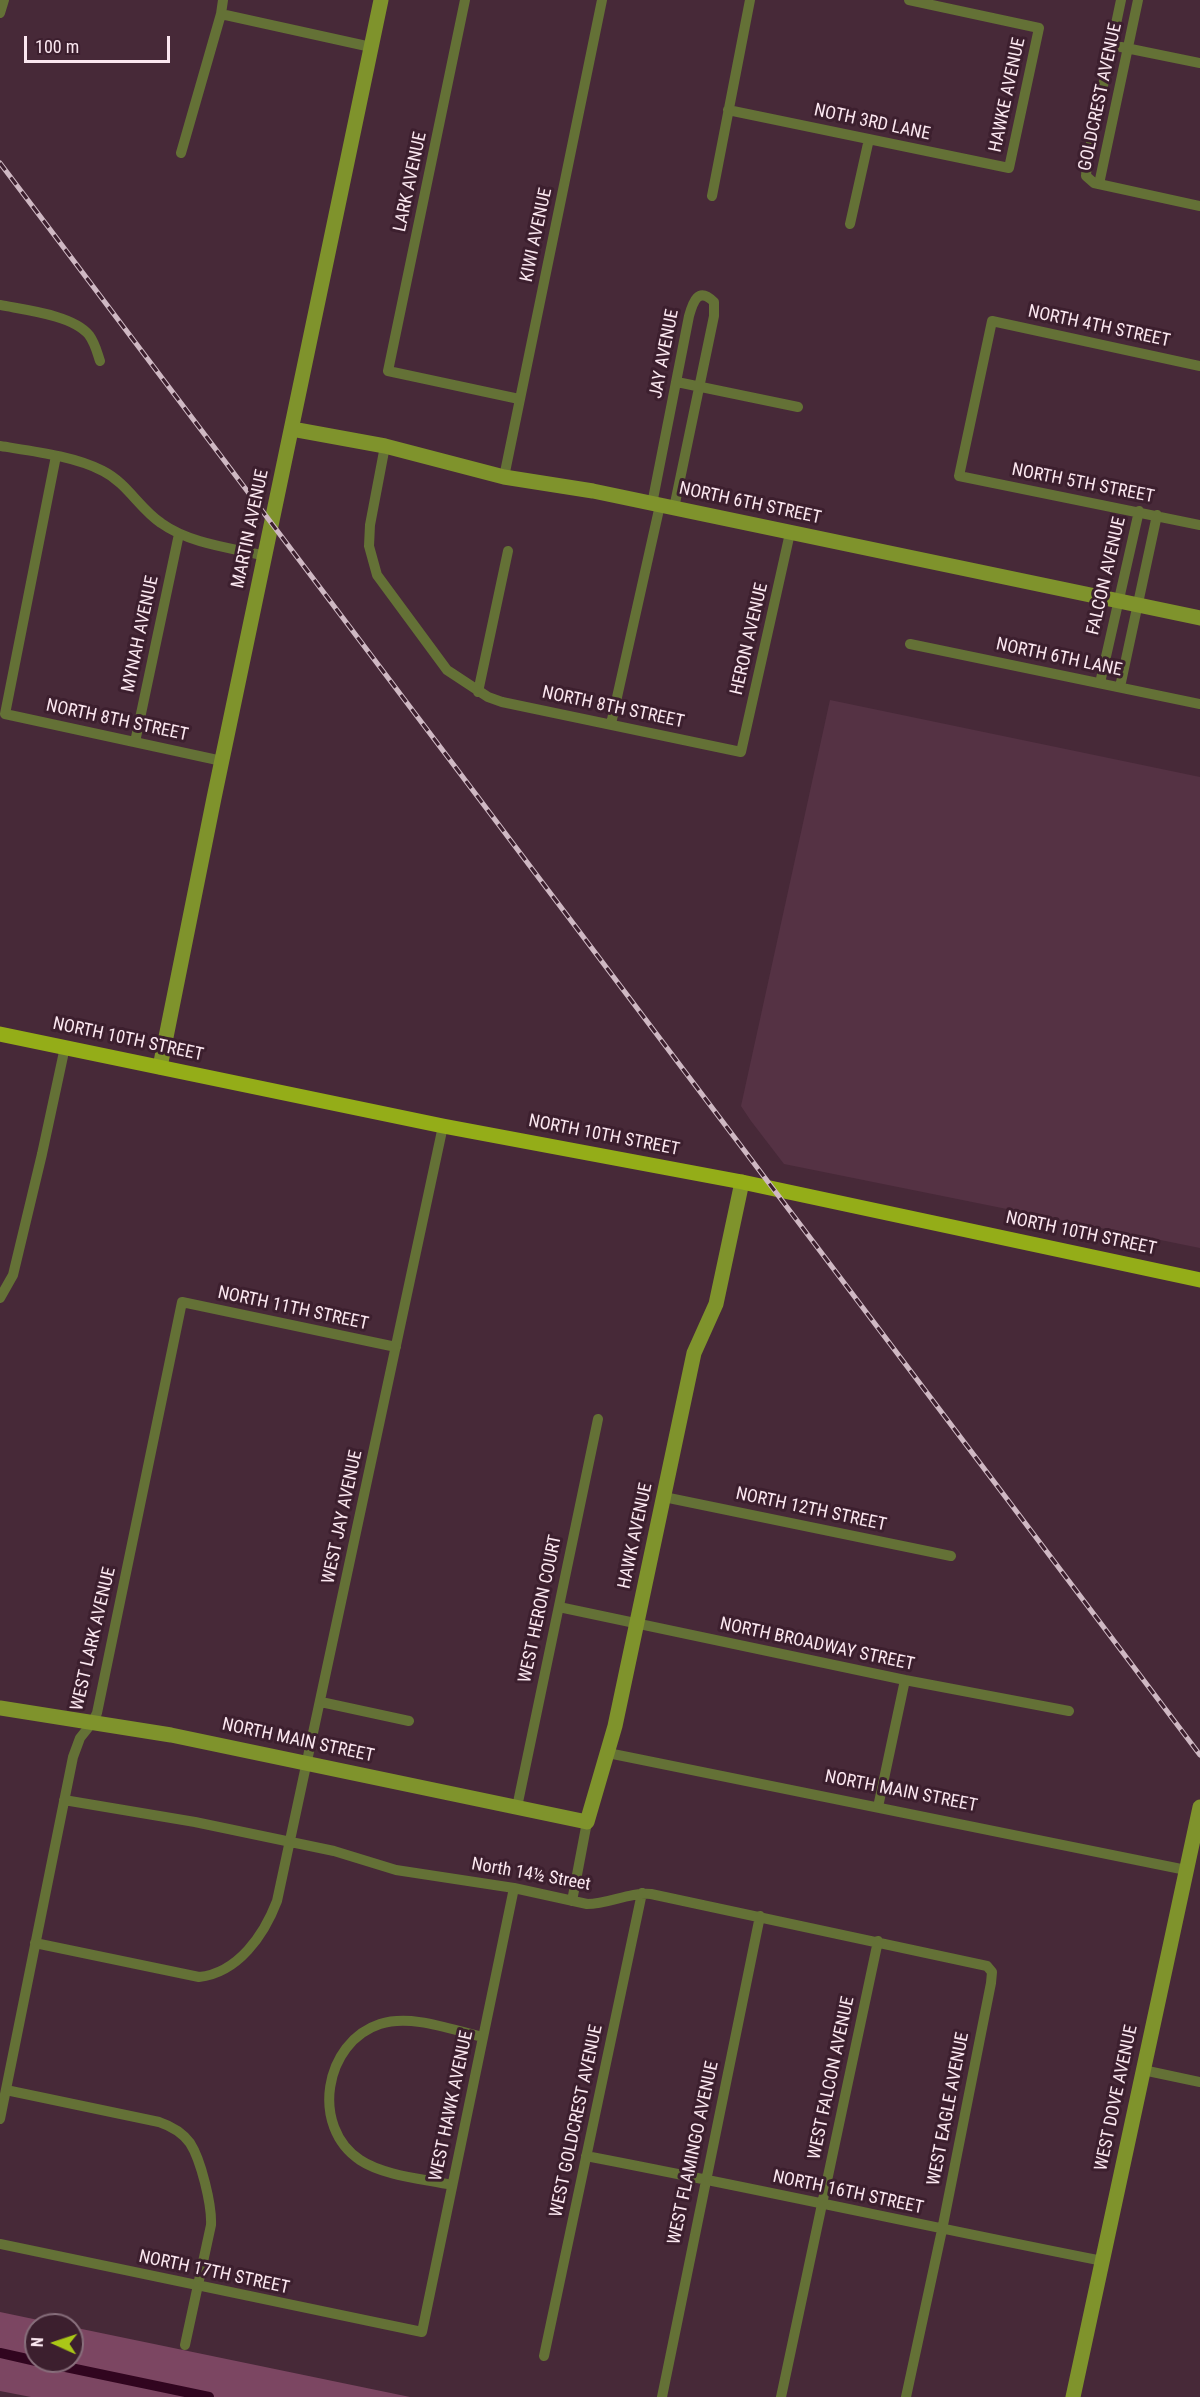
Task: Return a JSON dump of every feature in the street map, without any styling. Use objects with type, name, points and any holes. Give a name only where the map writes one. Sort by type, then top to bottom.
[{"type":"main road","name":"NORTH 10TH STREET","points":[[0,1034],[443,1126],[742,1182],[1200,1280]]},
{"type":"street","points":[[0,13],[4,0]]},
{"type":"street","points":[[181,153],[223,0]]},
{"type":"street","name":"MARTIN AVENUE","points":[[160,1067],[381,0]]},
{"type":"street","name":"LARK AVENUE","points":[[465,0],[388,371],[519,399]]},
{"type":"street","name":"KIWI AVENUE","points":[[504,477],[602,0]]},
{"type":"street","points":[[712,196],[750,0]]},
{"type":"street","name":"HAWKE AVENUE","points":[[909,0],[1039,27],[1009,168]]},
{"type":"street","name":"GOLDCREST AVENUE","points":[[1121,0],[1086,169],[1090,181],[1100,184],[1138,0]]},
{"type":"street","points":[[221,14],[371,47]]},
{"type":"street","points":[[1111,45],[1200,63]]},
{"type":"street","name":"NOTH 3RD LANE","points":[[728,110],[1009,168]]},
{"type":"street","points":[[850,224],[869,139]]},
{"type":"street","points":[[1100,184],[1200,206]]},
{"type":"street","name":"JAY AVENUE","points":[[611,724],[662,506],[699,386],[714,316],[714,302],[704,296],[699,296],[694,300],[692,306],[676,382],[662,506]]},
{"type":"street","points":[[0,305],[50,315],[80,326],[91,337],[100,361]]},
{"type":"street","name":"NORTH 4TH STREET","points":[[959,476],[992,321],[1200,366]]},
{"type":"street","points":[[676,382],[798,407]]},
{"type":"street","name":"NORTH 6TH STREET","points":[[292,429],[385,446],[504,477],[662,506],[1200,618]]},
{"type":"street","points":[[0,446],[56,456],[102,471],[124,486],[159,523],[179,534],[266,556]]},
{"type":"street","points":[[385,446],[370,525],[369,546],[377,575],[447,670],[478,692],[508,551]]},
{"type":"street","name":"NORTH 8TH STREET","points":[[56,456],[5,714],[222,761]]},
{"type":"street","name":"NORTH 5TH STREET","points":[[959,476],[1200,525]]},
{"type":"street","name":"FALCON AVENUE","points":[[1100,683],[1138,511]]},
{"type":"street","name":"FALCON AVENUE","points":[[1120,687],[1157,515]]},
{"type":"street","name":"HERON AVENUE","points":[[741,752],[790,532]]},
{"type":"street","name":"MYNAH AVENUE","points":[[135,742],[179,534]]},
{"type":"street","name":"NORTH 6TH LANE","points":[[910,644],[1200,704]]},
{"type":"street","name":"NORTH 8TH STREET","points":[[478,692],[502,702],[741,752]]},
{"type":"street","points":[[0,1298],[13,1275],[42,1154],[64,1047]]},
{"type":"street","name":"WEST JAY AVENUE","points":[[35,1943],[199,1977],[217,1975],[229,1967],[262,1932],[272,1915],[278,1901],[291,1842],[443,1126]]},
{"type":"street","name":"HAWK AVENUE","points":[[572,1900],[587,1822],[608,1753],[637,1624],[694,1353],[716,1304],[742,1182]]},
{"type":"street","name":"NORTH 11TH STREET","points":[[182,1302],[396,1347]]},
{"type":"street","name":"WEST LARK AVENUE","points":[[0,2119],[64,1800],[80,1738],[97,1713],[182,1302]]},
{"type":"street","name":"WEST HERON COURT","points":[[517,1807],[598,1419]]},
{"type":"street","name":"NORTH 12TH STREET","points":[[664,1497],[951,1556]]},
{"type":"street","name":"NORTH BROADWAY STREET","points":[[559,1607],[905,1680],[1069,1711]]},
{"type":"street","points":[[878,1807],[905,1680]]},
{"type":"street","points":[[321,1702],[409,1721]]},
{"type":"street","name":"NORTH MAIN STREET","points":[[0,1708],[171,1735],[587,1822]]},
{"type":"street","name":"NORTH MAIN STREET","points":[[608,1753],[1186,1870]]},
{"type":"street","name":"North 14½ Street","points":[[64,1800],[195,1822],[334,1851],[396,1870],[514,1888],[572,1900],[598,1904],[642,1893],[878,1941],[980,1963],[990,1968]]},
{"type":"street","name":"WEST DOVE AVENUE","points":[[1073,2397],[1200,1808]]},
{"type":"street","name":"WEST HAWK AVENUE","points":[[422,2332],[514,1888]]},
{"type":"street","name":"WEST GOLDCREST AVENUE","points":[[544,2356],[642,1893]]},
{"type":"street","name":"WEST FLAMINGO AVENUE","points":[[662,2397],[760,1916]]},
{"type":"street","name":"WEST FALCON AVENUE","points":[[781,2397],[878,1941]]},
{"type":"street","name":"WEST EAGLE AVENUE","points":[[906,2397],[991,1983],[990,1968]]},
{"type":"street","points":[[452,2186],[378,2169],[359,2160],[349,2152],[334,2132],[329,2108],[330,2090],[338,2062],[346,2049],[356,2037],[381,2024],[415,2022],[483,2037]]},
{"type":"street","points":[[1143,2070],[1200,2082]]},
{"type":"street","points":[[6,2091],[166,2125],[189,2142],[207,2191],[212,2212],[185,2345]]},
{"type":"street","name":"NORTH 16TH STREET","points":[[586,2156],[1103,2261]]},
{"type":"street","name":"NORTH 17TH STREET","points":[[0,2244],[197,2287],[422,2332]]},
{"type":"shaded area","points":[[830,700],[1200,777],[1200,1248],[784,1164],[751,1121],[741,1106]]},
{"type":"shaded area","points":[[0,2312],[24,2317],[24,2373],[84,2373],[84,2329],[410,2397],[31,2397],[0,2391]]},
{"type":"waterway","points":[[0,2353],[24,2358]]},
{"type":"waterway","points":[[84,2371],[209,2397]]},
{"type":"railway","points":[[0,163],[1200,1755]]}]
